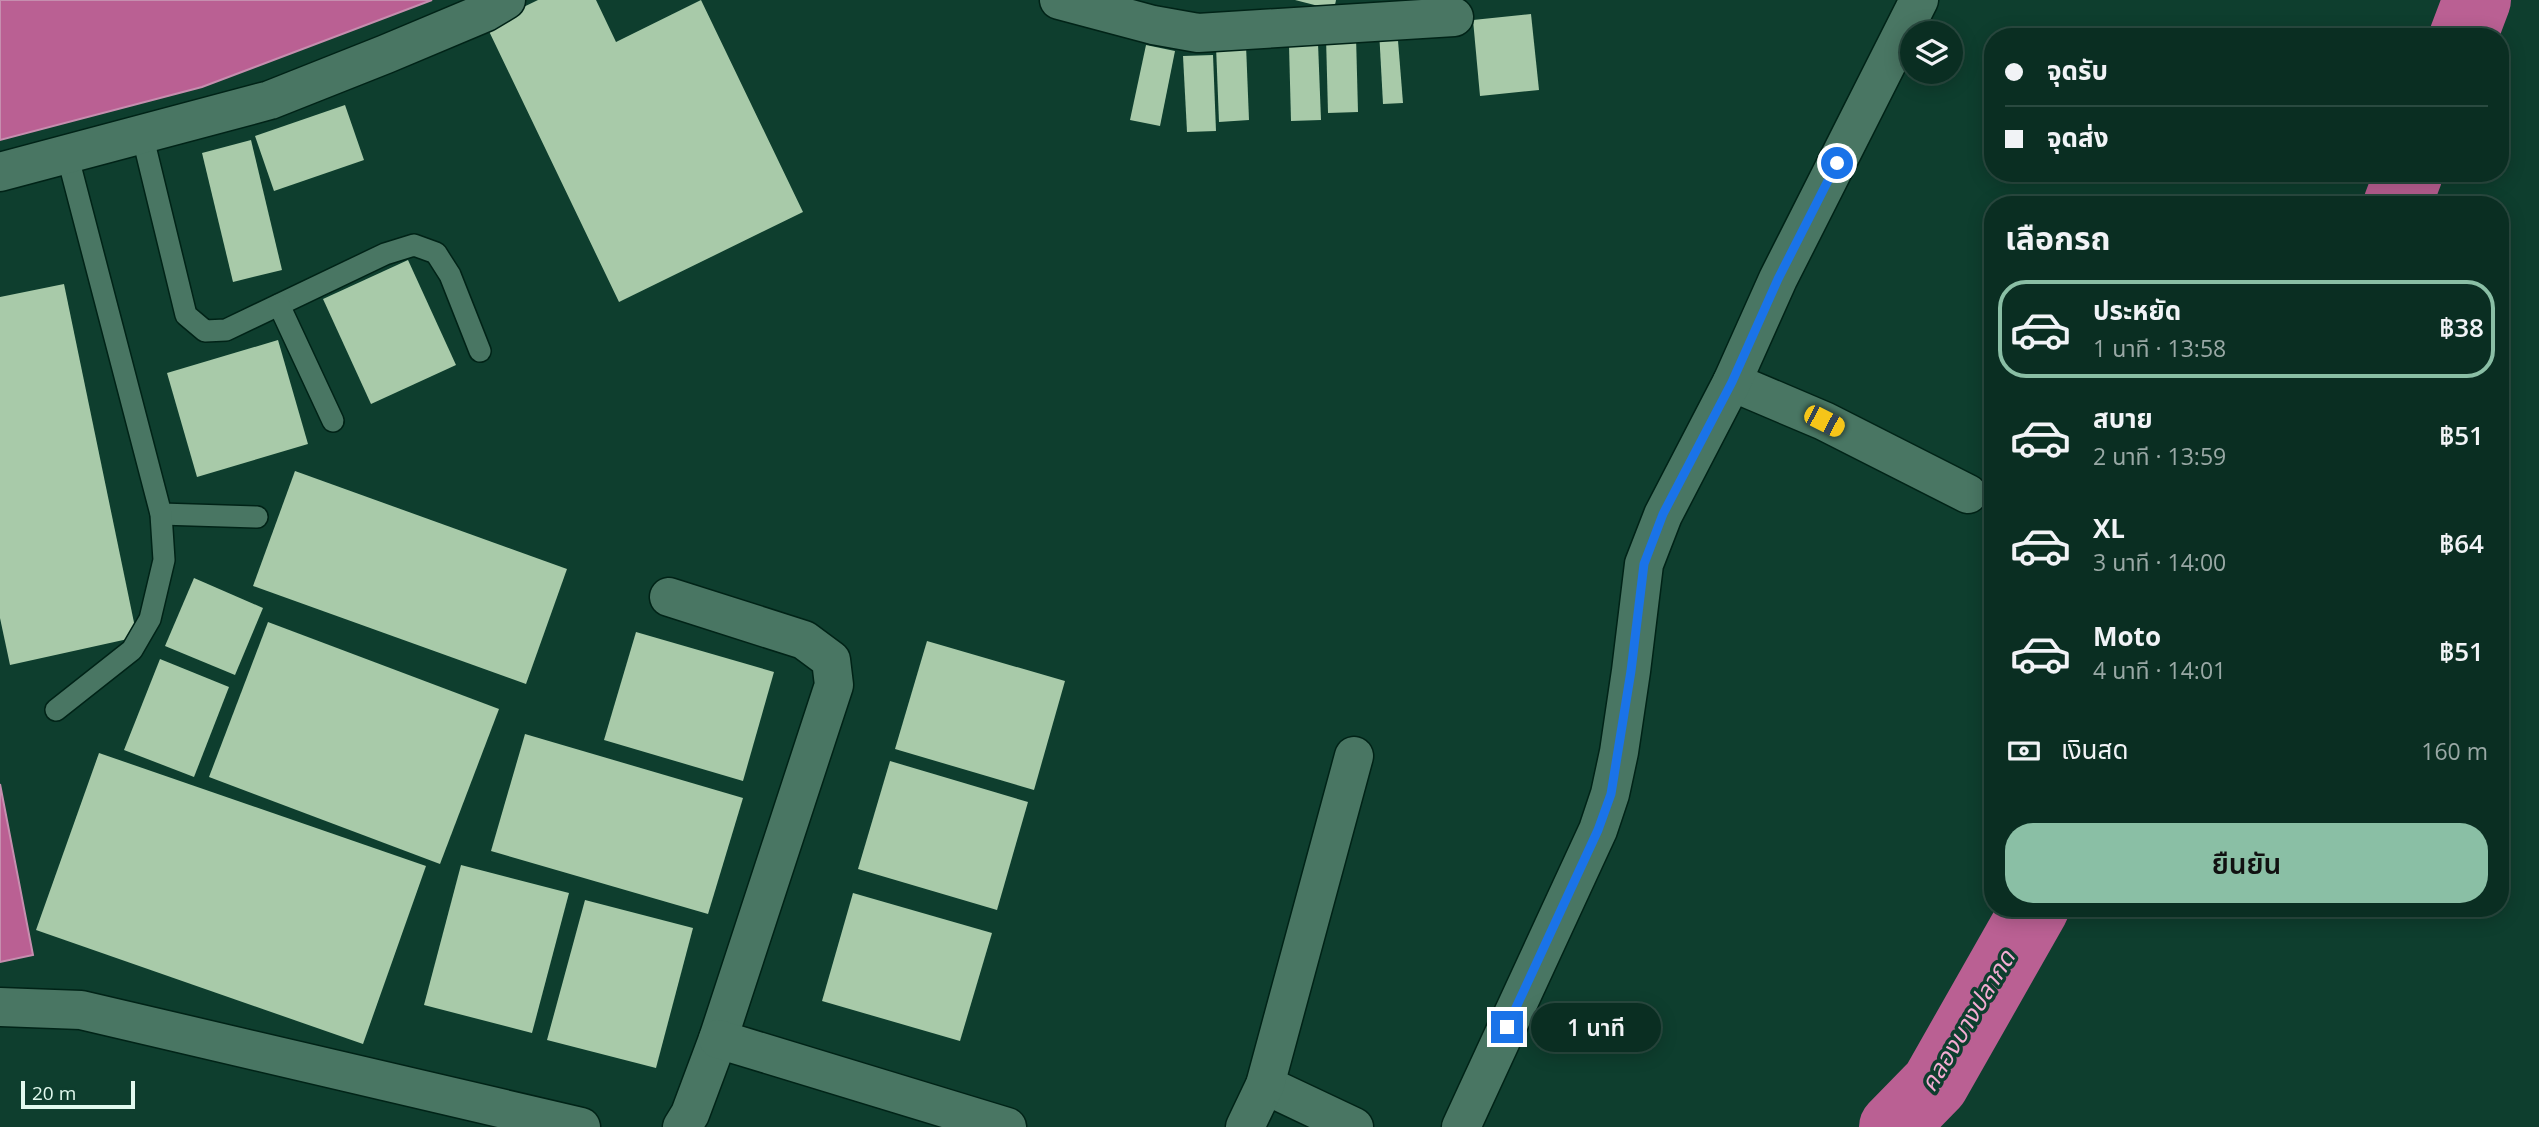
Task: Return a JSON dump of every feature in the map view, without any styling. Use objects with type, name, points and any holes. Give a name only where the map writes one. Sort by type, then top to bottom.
[{"type":"street","points":[[0,172],[270,100],[486,12],[506,0]]},
{"type":"street","points":[[1461,1127],[1598,830],[1611,794],[1644,564],[1663,514],[1732,382],[1778,279],[1920,0]]},
{"type":"street","points":[[1063,1],[1153,25],[1198,33],[1350,12],[1454,17]]},
{"type":"street","points":[[1732,382],[1824,421],[1968,494]]},
{"type":"street","points":[[669,597],[804,640],[831,660],[834,685],[718,1040],[690,1114],[682,1127]]},
{"type":"street","points":[[1245,1127],[1265,1085],[1354,756]]},
{"type":"street","points":[[0,1007],[81,1010],[581,1127]]},
{"type":"street","points":[[718,1040],[1007,1127]]},
{"type":"street","points":[[1265,1085],[1354,1127]]},
{"type":"lane","points":[[142,134],[186,315],[205,331],[226,330],[385,254],[414,246],[436,253],[450,275],[480,351]]},
{"type":"lane","points":[[56,710],[132,650],[150,619],[164,560],[162,514],[67,154]]},
{"type":"lane","points":[[279,305],[333,421]]},
{"type":"lane","points":[[162,514],[257,517]]},
{"type":"shaded area","points":[[0,0],[432,0],[202,87],[0,140]]},
{"type":"shaded area","points":[[0,784],[33,955],[0,962]]},
{"type":"building","points":[[538,0],[596,0],[616,42],[701,0],[803,212],[619,302],[486,25]]},
{"type":"building","points":[[1295,0],[1336,0],[1334,10]]},
{"type":"building","points":[[1531,14],[1539,90],[1480,96],[1473,20]]},
{"type":"building","points":[[1397,28],[1403,103],[1383,104],[1379,30]]},
{"type":"building","points":[[1356,36],[1358,112],[1328,113],[1326,37]]},
{"type":"building","points":[[1318,43],[1321,120],[1291,121],[1289,45]]},
{"type":"building","points":[[1146,45],[1175,51],[1160,126],[1130,120]]},
{"type":"building","points":[[1246,45],[1249,120],[1219,122],[1216,46]]},
{"type":"building","points":[[1213,55],[1216,131],[1187,132],[1183,56]]},
{"type":"building","points":[[345,105],[364,160],[274,191],[255,136]]},
{"type":"building","points":[[251,140],[282,270],[233,282],[202,153]]},
{"type":"building","points":[[408,260],[456,365],[371,404],[323,299]]},
{"type":"building","points":[[64,284],[137,637],[10,665],[0,618],[0,297]]},
{"type":"building","points":[[278,340],[308,444],[197,477],[167,373]]},
{"type":"building","points":[[295,471],[567,569],[526,684],[253,586]]},
{"type":"building","points":[[194,578],[263,608],[235,675],[165,646]]},
{"type":"building","points":[[268,622],[499,709],[440,864],[209,777]]},
{"type":"building","points":[[636,632],[774,672],[743,781],[604,740]]},
{"type":"building","points":[[927,641],[1065,681],[1034,790],[895,749]]},
{"type":"building","points":[[160,659],[229,687],[194,777],[124,750]]},
{"type":"building","points":[[525,734],[743,798],[708,914],[491,851]]},
{"type":"building","points":[[99,753],[426,866],[363,1044],[36,930]]},
{"type":"building","points":[[890,761],[1028,802],[997,910],[858,869]]},
{"type":"building","points":[[461,865],[569,893],[532,1033],[424,1005]]},
{"type":"building","points":[[853,893],[992,933],[960,1041],[822,1001]]},
{"type":"building","points":[[585,900],[693,928],[656,1068],[547,1040]]},
{"type":"waterway","name":"คลองบางปลากด","points":[[2466,28],[2477,0]]},
{"type":"waterway","name":"คลองบางปลากด","points":[[2400,196],[2406,182]]},
{"type":"waterway","name":"คลองบางปลากด","points":[[1893,1127],[1935,1084],[2030,917]]},
{"type":"route","points":[[1507,1027],[1598,830],[1611,794],[1631,671],[1644,564],[1663,514],[1732,382],[1778,279],[1837,163]]}]
